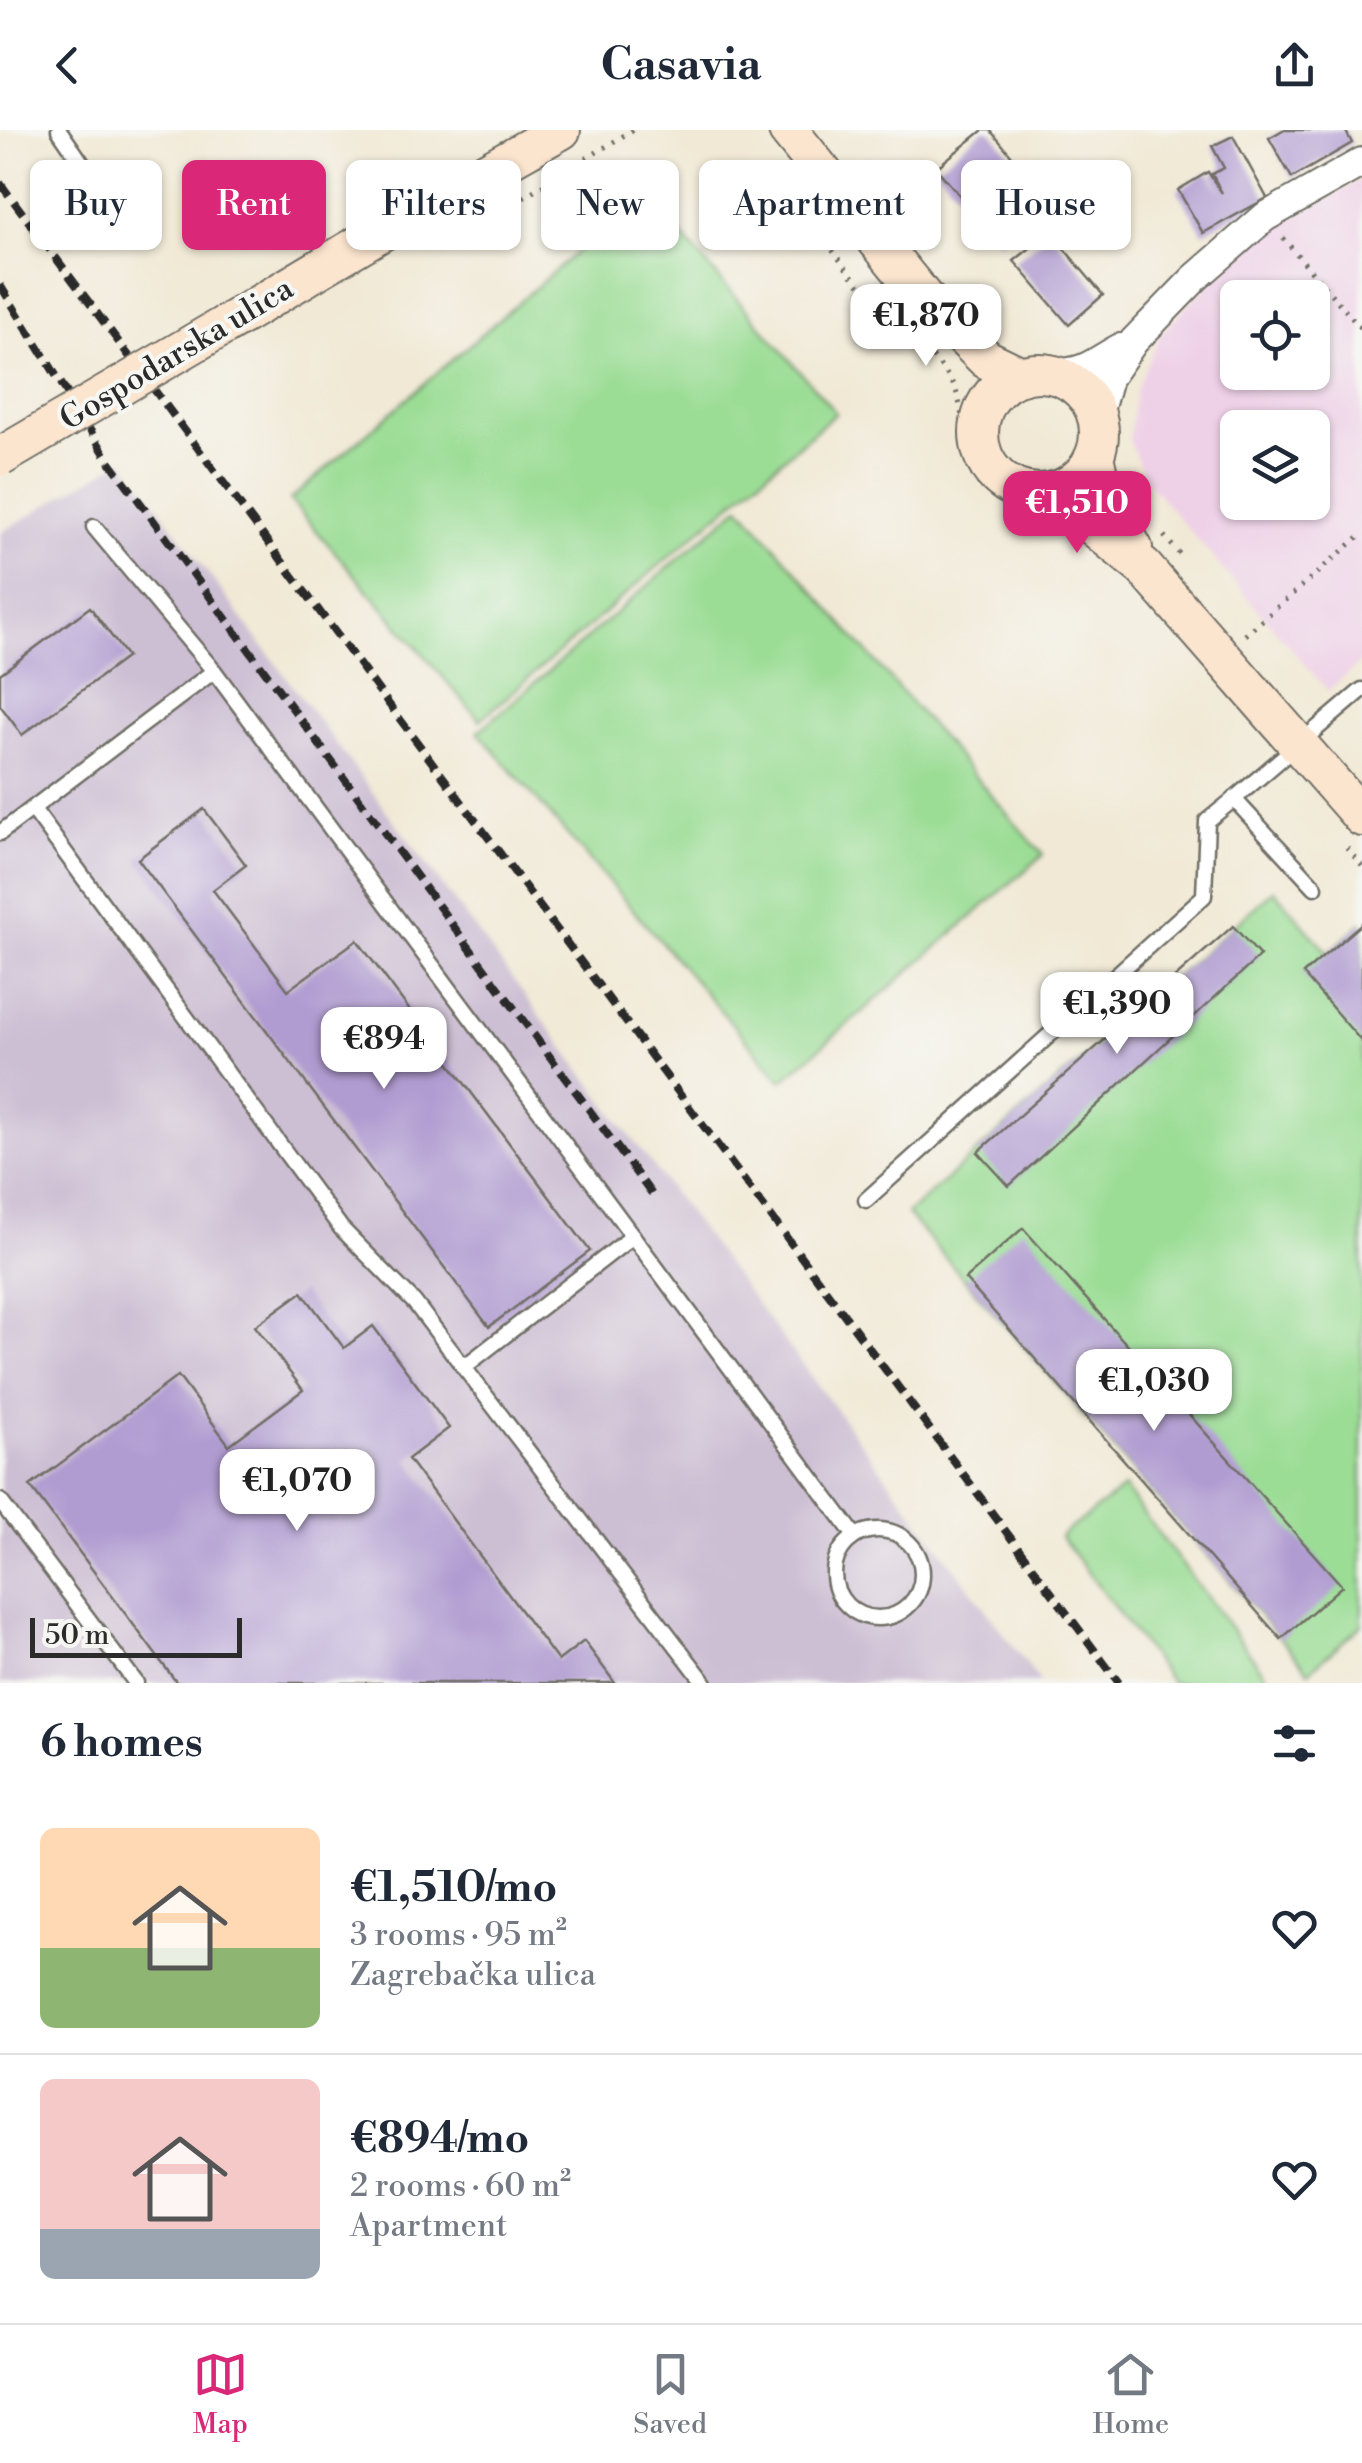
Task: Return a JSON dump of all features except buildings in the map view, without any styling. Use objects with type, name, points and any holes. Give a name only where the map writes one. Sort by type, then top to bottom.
[{"type":"main road","name":"Gospodarska ulica","points":[[0,457],[416,211],[561,130]]},
{"type":"main road","points":[[788,130],[923,297],[986,358],[1036,375],[1066,379],[1091,402],[1099,437],[1094,456],[1073,482],[1042,493]]},
{"type":"main road","points":[[923,297],[969,379],[984,460],[994,474],[1008,485],[1042,493],[1070,508],[1144,568],[1362,817]]},
{"type":"main road","points":[[979,425],[992,394],[1005,383],[1036,375]]},
{"type":"main road","points":[[1094,456],[1103,495],[1144,568]]},
{"type":"street","points":[[1097,418],[1108,378],[1134,341],[1194,278],[1265,217],[1362,162]]},
{"type":"street","points":[[1036,375],[1076,373],[1134,341]]},
{"type":"lane","points":[[59,130],[80,160]]},
{"type":"lane","points":[[94,527],[214,672],[855,1536]]},
{"type":"lane","points":[[0,833],[214,672]]},
{"type":"lane","points":[[866,1200],[1204,896],[1207,821],[1362,690]]},
{"type":"lane","points":[[1234,799],[1315,887]]},
{"type":"lane","points":[[32,809],[341,1228],[414,1302],[706,1683]]},
{"type":"lane","points":[[464,1367],[633,1236]]},
{"type":"lane","points":[[0,1501],[136,1683]]},
{"type":"lane","points":[[870,1530],[887,1531],[904,1538],[915,1550],[922,1567],[921,1584],[914,1600],[901,1612],[885,1618],[868,1618],[853,1612],[840,1598],[834,1583],[834,1565],[840,1549],[855,1536],[870,1530]]},
{"type":"path","points":[[1265,217],[1362,330]]},
{"type":"path","points":[[1153,522],[1188,564]]},
{"type":"path","points":[[1255,646],[1245,634],[1362,534]]},
{"type":"shaded area","points":[[1362,179],[1362,661],[1328,691],[1146,480],[1129,440],[1136,390],[1160,334],[1248,243]]},
{"type":"shaded area","points":[[123,460],[1041,1683],[0,1683],[0,533]]},
{"type":"green space","points":[[679,232],[836,413],[480,720],[290,500],[579,250],[679,250]]},
{"type":"green space","points":[[740,506],[1043,855],[782,1081],[478,732]]},
{"type":"green space","points":[[1274,890],[1328,953],[1362,923],[1362,1625],[1309,1671],[907,1214]]},
{"type":"green space","points":[[1124,1488],[1272,1683],[1172,1683],[1060,1536]]},
{"type":"railway","points":[[0,183],[1119,1683]]},
{"type":"railway","points":[[0,285],[108,459],[656,1200]]}]
